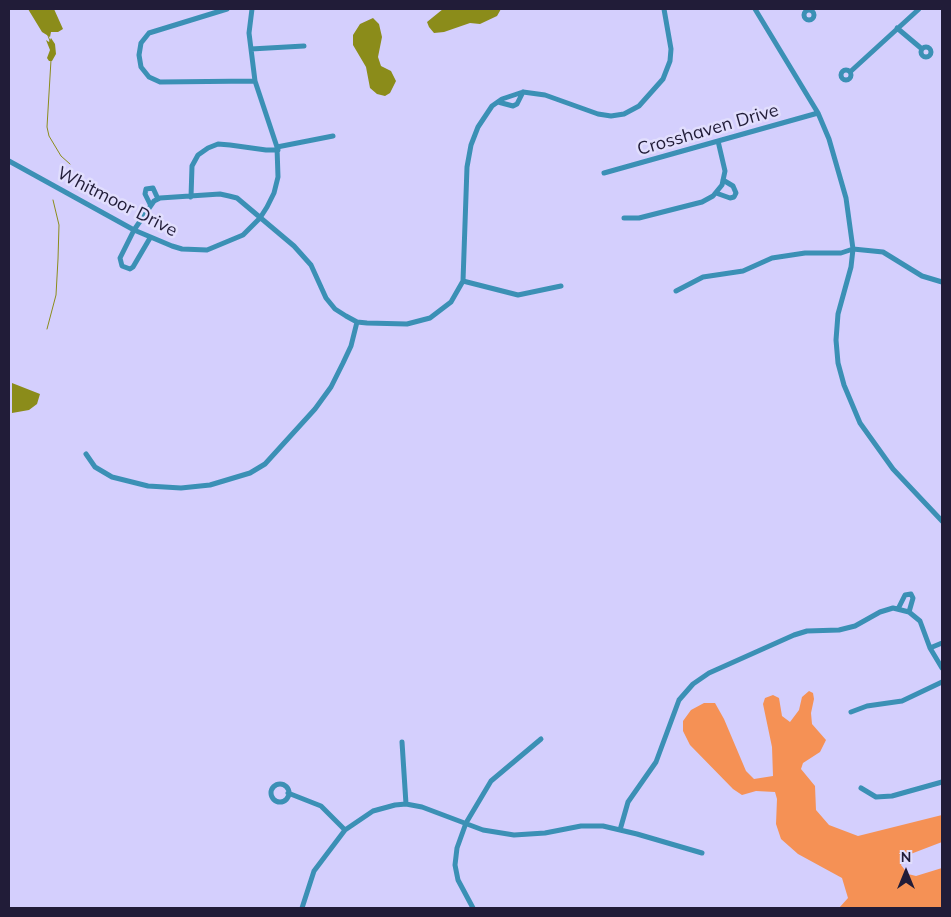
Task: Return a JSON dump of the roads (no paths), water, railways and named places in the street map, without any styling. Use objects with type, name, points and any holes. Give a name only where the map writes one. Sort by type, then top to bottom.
[{"type":"street","points":[[227,9],[149,32],[141,43],[139,55],[142,67],[148,77],[160,82],[255,81]]},
{"type":"street","name":"Whitmoor Drive","points":[[9,161],[134,230],[150,238],[182,249],[207,250],[243,235],[260,218],[277,185],[277,148],[255,81],[250,49],[249,26],[252,9]]},
{"type":"street","points":[[150,238],[134,267],[125,268],[122,266],[120,258],[134,230],[150,204],[158,199],[220,194],[237,198],[306,259],[326,298],[335,309],[357,322],[408,324],[430,318],[452,302],[463,281],[466,167],[471,144],[478,127],[492,106],[508,96],[523,92],[545,95],[592,112],[611,116],[624,114],[640,106],[663,78],[670,61],[671,49],[664,9]]},
{"type":"street","points":[[755,9],[818,113],[829,139],[846,198],[853,249],[851,266],[838,314],[836,352],[844,385],[860,423],[893,469],[942,521]]},
{"type":"street","points":[[850,72],[919,9]]},
{"type":"street","points":[[897,28],[922,50]]},
{"type":"street","points":[[250,49],[304,46]]},
{"type":"street","points":[[498,102],[513,106],[517,104],[523,92]]},
{"type":"street","name":"Crosshaven Drive","points":[[604,173],[818,113]]},
{"type":"street","points":[[191,197],[192,166],[198,155],[208,148],[218,144],[266,150],[333,136]]},
{"type":"street","points":[[624,218],[639,218],[702,202],[716,193],[723,180],[725,171],[718,141]]},
{"type":"street","points":[[716,193],[730,198],[734,197],[736,193],[733,186],[723,180]]},
{"type":"street","points":[[150,204],[145,194],[146,189],[153,188],[158,199]]},
{"type":"street","points":[[676,291],[703,277],[743,271],[772,258],[805,253],[841,252],[853,249],[883,252],[922,276],[942,282]]},
{"type":"street","points":[[463,281],[518,296],[561,286]]},
{"type":"street","points":[[86,454],[95,467],[112,477],[148,486],[181,488],[210,485],[250,473],[265,464],[280,450],[331,387],[351,346],[357,322]]},
{"type":"street","points":[[898,609],[902,598],[905,595],[911,594],[913,598],[909,612]]},
{"type":"street","points":[[620,830],[628,802],[656,762],[675,708],[693,684],[709,673],[794,634],[807,631],[839,630],[861,623],[880,612],[898,609],[909,612],[920,621],[930,648],[942,668]]},
{"type":"street","points":[[930,648],[942,643]]},
{"type":"street","points":[[851,712],[867,706],[902,701],[942,682]]},
{"type":"street","points":[[473,908],[458,880],[455,865],[457,848],[466,823],[491,781],[541,739]]},
{"type":"street","points":[[402,742],[406,804]]},
{"type":"street","points":[[861,788],[876,797],[892,796],[942,782]]},
{"type":"street","points":[[288,793],[321,806],[345,830]]},
{"type":"street","points":[[302,908],[314,871],[345,830],[373,811],[406,804],[422,807],[482,830],[514,836],[592,826],[620,830],[702,854]]},
{"type":"waterway","points":[[47,33],[50,41]]},
{"type":"waterway","points":[[51,60],[47,127],[49,136],[61,156],[70,164]]},
{"type":"waterway","points":[[47,329],[56,295],[58,259],[59,225],[53,200]]}]
